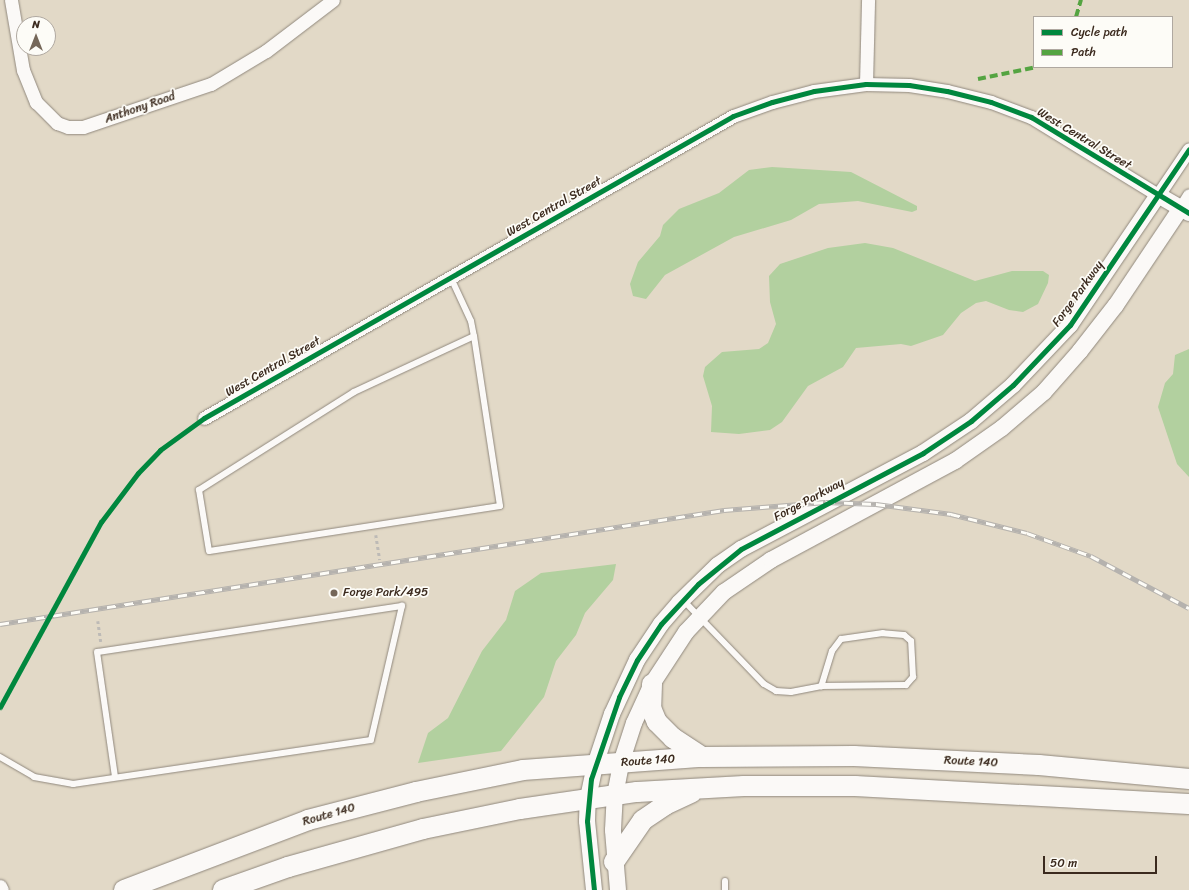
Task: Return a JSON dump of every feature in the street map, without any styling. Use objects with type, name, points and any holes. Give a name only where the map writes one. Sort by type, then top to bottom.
[{"type":"main road","points":[[652,684],[651,708],[657,722],[673,738],[702,757]]},
{"type":"main road","name":"Route 140","points":[[124,890],[308,820],[362,805],[496,775],[595,765],[702,757],[854,756],[1039,765],[1189,779]]},
{"type":"main road","points":[[223,890],[310,860],[416,831],[588,798],[703,787],[855,786],[1189,804]]},
{"type":"main road","points":[[614,862],[643,820],[665,805],[703,787]]},
{"type":"street","name":"Anthony Road","points":[[11,0],[23,70],[36,102],[57,122],[68,127],[83,127],[211,84],[266,51],[332,0]]},
{"type":"street","points":[[866,84],[868,0]]},
{"type":"street","name":"West Central Street","points":[[204,418],[733,116],[772,102],[807,93],[866,84],[909,85],[991,102],[1031,117],[1158,195],[1186,205]]},
{"type":"street","points":[[1158,195],[1189,149]]},
{"type":"street","name":"Forge Parkway","points":[[594,890],[588,843],[588,798],[595,765],[612,714],[637,660],[661,624],[683,599],[718,565],[741,549],[923,453],[971,421],[1013,385],[1070,325],[1158,195]]},
{"type":"street","points":[[618,890],[614,862],[615,795],[621,763],[634,723],[652,684],[678,643],[699,617],[724,592],[771,560],[955,461],[1002,428],[1044,392],[1080,351],[1116,305],[1186,205]]},
{"type":"street","points":[[0,886],[2,890]]},
{"type":"lane","points":[[451,278],[470,316],[474,336],[500,506],[210,551],[199,490],[354,392],[474,336]]},
{"type":"lane","points":[[683,599],[764,684],[776,691],[791,692],[821,686],[906,685],[913,677],[911,641],[904,635],[883,633],[841,639],[832,651],[821,686]]},
{"type":"lane","points":[[0,757],[34,777],[55,782],[73,784],[370,740],[402,606],[97,652],[115,777]]},
{"type":"lane","points":[[725,881],[725,890]]},
{"type":"path","points":[[374,525],[380,560]]},
{"type":"path","points":[[98,621],[103,651]]},
{"type":"green space","points":[[772,167],[851,172],[917,206],[917,210],[912,212],[858,201],[819,204],[791,220],[734,237],[665,275],[646,299],[633,296],[630,284],[638,262],[660,236],[663,225],[679,209],[719,193],[749,170]]},
{"type":"green space","points":[[865,243],[893,248],[975,281],[1012,271],[1043,271],[1049,275],[1048,283],[1038,304],[1023,312],[1009,310],[986,301],[976,303],[961,313],[943,335],[911,346],[901,344],[856,348],[843,367],[808,386],[782,422],[770,430],[739,434],[711,432],[712,406],[703,376],[705,367],[722,352],[759,349],[768,343],[776,324],[770,302],[769,276],[780,264],[828,248]]},
{"type":"green space","points":[[1189,349],[1189,477],[1177,464],[1158,407],[1165,383],[1173,374],[1175,355]]},
{"type":"green space","points":[[616,564],[613,580],[585,613],[576,635],[556,661],[544,697],[501,751],[418,763],[428,733],[448,718],[482,651],[506,620],[515,591],[541,573]]},
{"type":"railway","points":[[0,624],[724,510],[826,502],[876,504],[951,514],[1027,533],[1091,556],[1189,608]]},
{"type":"marked path","points":[[1076,16],[1081,0]]},
{"type":"marked path","points":[[978,79],[1033,68]]},
{"type":"cycle path","points":[[0,707],[101,522],[138,473],[160,450],[204,418],[733,116],[772,102],[814,91],[866,84],[909,85],[947,91],[991,102],[1031,117],[1189,213]]},
{"type":"cycle path","points":[[594,890],[587,821],[591,779],[619,697],[637,660],[661,624],[698,584],[741,549],[923,453],[971,421],[1013,385],[1070,325],[1189,149]]},
{"type":"place","name":"Forge Park/495","points":[[334,593]]}]
